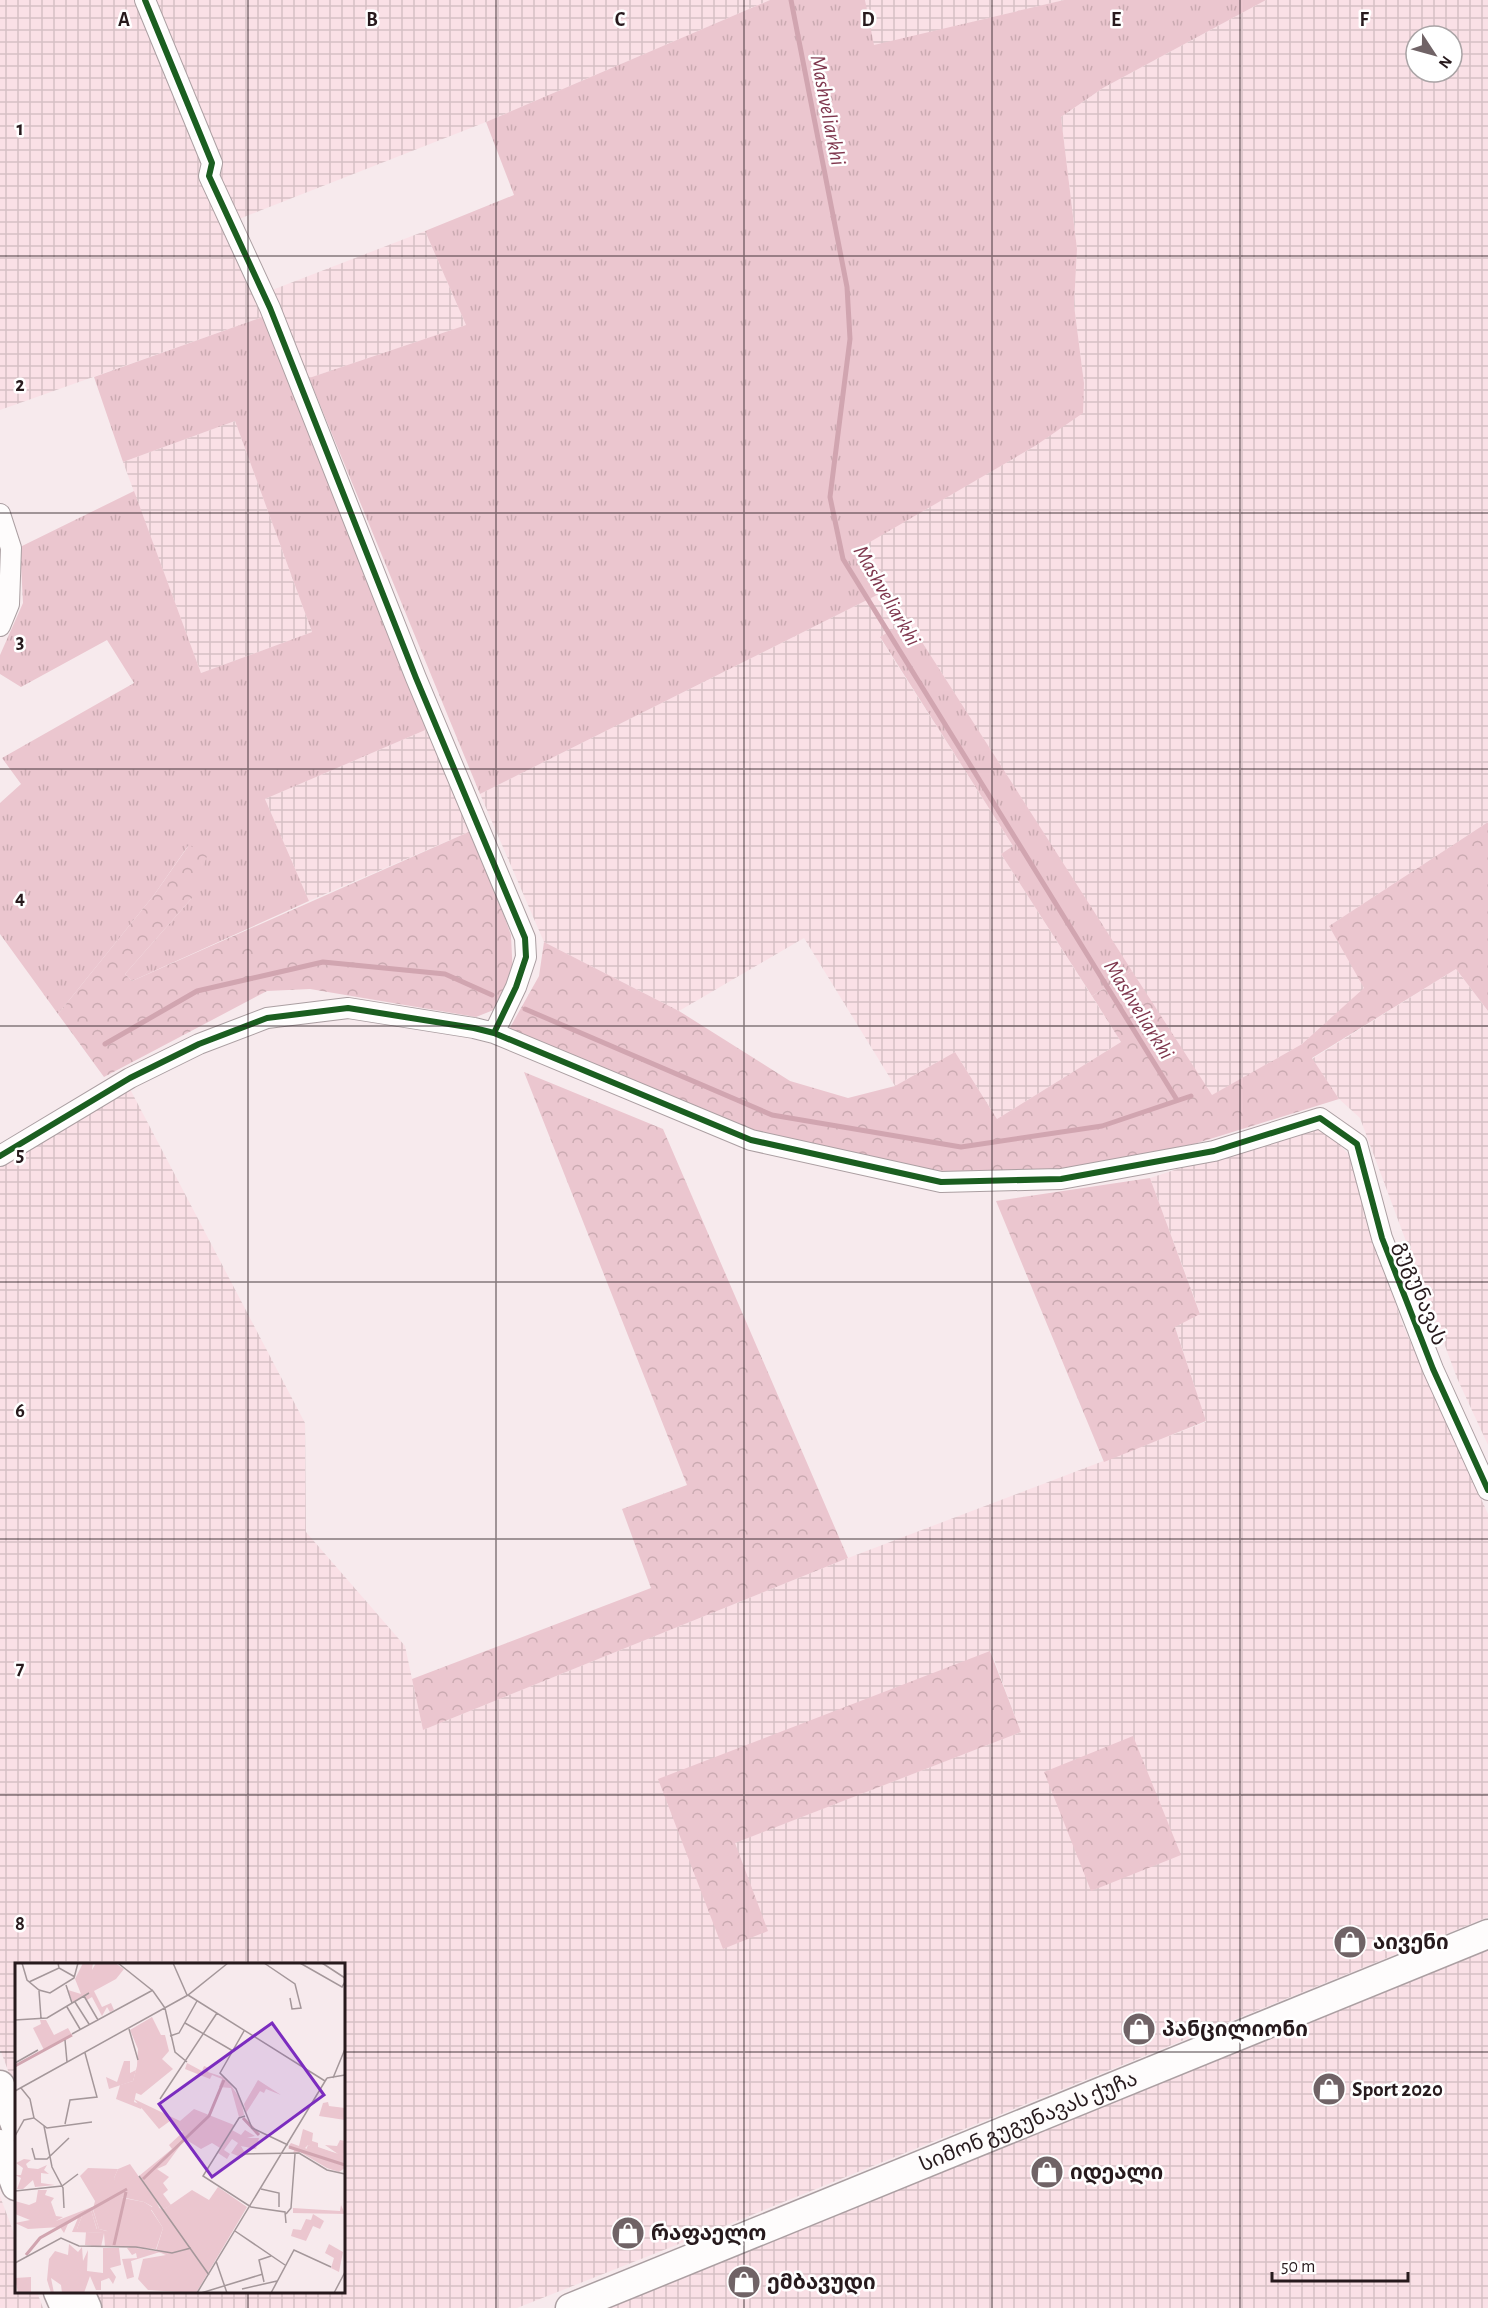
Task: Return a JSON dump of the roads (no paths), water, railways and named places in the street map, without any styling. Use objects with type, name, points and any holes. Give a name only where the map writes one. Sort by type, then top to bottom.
[{"type":"main road","name":"სიმონ გუგუნავას ქუჩა","points":[[570,2308],[1488,1934]]},
{"type":"main road","points":[[0,2085],[15,2124]]},
{"type":"main road","points":[[0,2144],[15,2183]]},
{"type":"main road","points":[[58,2293],[65,2308]]},
{"type":"main road","points":[[81,2293],[87,2308]]},
{"type":"street","points":[[0,1156],[130,1077],[200,1044],[267,1018],[348,1008],[474,1028],[494,1034],[516,987],[526,957],[525,939],[416,678],[270,308],[209,176],[212,163],[145,0]]},
{"type":"street","points":[[0,514],[11,548],[9,604],[0,626]]},
{"type":"street","name":"გუგუნავას","points":[[494,1034],[751,1140],[941,1182],[1060,1179],[1214,1151],[1320,1118],[1357,1144],[1382,1238],[1433,1369],[1488,1490]]},
{"type":"waterway","name":"Mashveliarkhi","points":[[791,0],[847,287],[850,339],[830,497],[843,559],[1177,1100]]},
{"type":"waterway","points":[[105,1044],[197,991],[323,962],[445,974],[492,995]]},
{"type":"waterway","points":[[525,1009],[772,1115],[961,1147],[1102,1126],[1191,1096]]},
{"type":"place","name":"აივენი","points":[[1350,1942]]},
{"type":"place","name":"პანცილიონი","points":[[1139,2029]]},
{"type":"place","name":"Sport 2020","points":[[1329,2089]]},
{"type":"place","name":"იდეალი","points":[[1047,2172]]},
{"type":"place","name":"რაფაელო","points":[[628,2233]]},
{"type":"place","name":"ემბავუდი","points":[[744,2282]]}]
